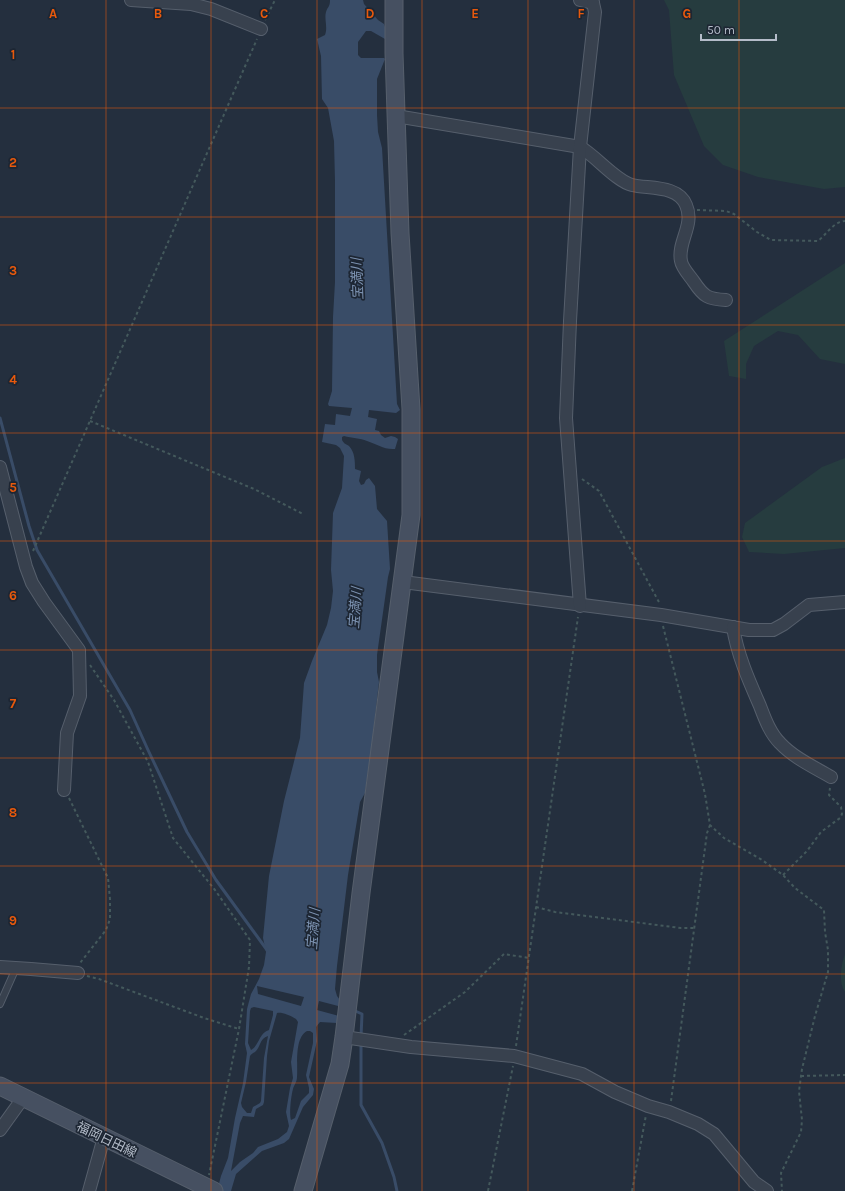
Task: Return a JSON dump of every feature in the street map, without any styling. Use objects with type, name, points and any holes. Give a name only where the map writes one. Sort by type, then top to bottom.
[{"type":"street","points":[[131,0],[191,4],[211,9],[261,29]]},
{"type":"street","points":[[303,1191],[340,1064],[411,515],[411,409],[400,233],[394,53],[394,0]]},
{"type":"street","points":[[580,0],[594,2],[595,12],[580,147],[570,313],[566,418],[580,606]]},
{"type":"street","points":[[396,116],[580,147],[589,152],[619,178],[631,185],[662,188],[677,195],[686,204],[689,214],[687,232],[681,249],[681,262],[701,292],[711,299],[726,300]]},
{"type":"street","points":[[0,467],[26,567],[32,583],[79,650],[80,696],[67,733],[64,790]]},
{"type":"street","points":[[403,582],[580,606],[660,615],[749,630],[773,630],[784,624],[809,605],[845,602]]},
{"type":"street","points":[[733,627],[734,636],[746,674],[770,731],[780,743],[796,756],[831,777]]},
{"type":"street","points":[[0,967],[78,974]]},
{"type":"street","points":[[344,1037],[395,1044],[514,1056],[582,1074],[615,1092],[698,1124],[714,1134],[754,1182],[767,1191]]},
{"type":"street","name":"福岡日田線","points":[[0,1086],[210,1190]]},
{"type":"street","points":[[0,1130],[23,1098]]},
{"type":"street","points":[[89,1191],[104,1137]]},
{"type":"lane","points":[[0,1004],[16,968]]},
{"type":"path","points":[[26,567],[275,0]]},
{"type":"path","points":[[688,211],[726,211],[734,214],[757,232],[771,240],[818,241],[834,225],[841,221],[845,221]]},
{"type":"path","points":[[90,421],[254,489],[303,514]]},
{"type":"path","points":[[570,475],[582,480],[599,491],[660,605],[660,615],[705,794],[710,825],[707,833],[669,1112]]},
{"type":"path","points":[[488,1191],[514,1056],[580,606]]},
{"type":"path","points":[[79,650],[114,700],[148,762],[173,838],[215,890],[250,940],[249,967],[210,1190]]},
{"type":"path","points":[[783,876],[807,851],[821,832],[840,818],[842,814],[841,807],[829,795],[831,777]]},
{"type":"path","points":[[64,790],[76,811],[108,878],[110,899],[110,919],[106,930],[81,961],[78,974],[99,979],[204,1018],[239,1029]]},
{"type":"path","points":[[710,825],[724,838],[762,860],[824,910],[828,950],[828,972],[815,1016],[801,1076],[799,1091],[802,1120],[801,1132],[781,1173],[782,1191]]},
{"type":"path","points":[[536,907],[555,912],[681,928],[694,928]]},
{"type":"path","points":[[395,1044],[401,1037],[465,992],[504,954],[529,958]]},
{"type":"path","points":[[801,1076],[845,1075]]},
{"type":"path","points":[[632,1191],[648,1106]]},
{"type":"green space","points":[[664,0],[845,0],[845,187],[824,189],[758,177],[723,165],[704,146],[674,75],[669,10]]},
{"type":"green space","points":[[845,263],[845,364],[820,359],[798,335],[778,331],[754,346],[746,364],[746,379],[729,376],[724,341]]},
{"type":"green space","points":[[845,458],[845,548],[784,554],[749,552],[742,537],[745,523],[822,467]]},
{"type":"green space","points":[[845,954],[845,992],[841,983],[841,968]]},
{"type":"water","name":"宝満川","points":[[330,0],[363,0],[364,4],[378,20],[384,24],[385,27],[385,39],[371,31],[366,31],[358,42],[358,55],[361,58],[385,59],[377,79],[377,115],[378,132],[382,148],[397,404],[400,410],[396,413],[369,410],[368,417],[377,419],[375,430],[379,431],[385,438],[391,436],[398,439],[395,449],[387,449],[364,440],[344,436],[342,437],[342,440],[352,451],[355,469],[361,471],[359,481],[361,485],[364,484],[369,478],[375,486],[377,509],[387,521],[390,569],[377,655],[377,672],[379,682],[372,744],[365,793],[360,802],[348,875],[337,966],[335,989],[337,996],[343,1004],[342,1007],[319,1001],[317,1010],[339,1016],[337,1023],[320,1022],[316,1027],[317,1041],[309,1077],[314,1089],[313,1095],[303,1107],[289,1139],[284,1143],[262,1151],[236,1174],[231,1191],[217,1191],[228,1158],[243,1083],[247,1053],[245,1044],[247,1009],[251,994],[264,965],[266,952],[263,938],[269,876],[284,801],[300,738],[304,683],[327,625],[331,608],[333,591],[331,570],[333,513],[342,488],[344,456],[340,448],[336,445],[322,442],[325,424],[335,425],[336,414],[350,416],[352,408],[329,406],[328,404],[332,391],[335,282],[334,141],[328,108],[322,99],[321,56],[317,39],[325,35],[326,12]],"holes":[[[257,986],[304,997],[301,1006],[258,994]],[[254,1007],[273,1011],[269,1030],[263,1034],[256,1046],[251,1050],[248,1043],[251,1008]],[[277,1013],[296,1019],[298,1022],[291,1062],[293,1078],[286,1112],[289,1126],[287,1132],[278,1139],[258,1147],[231,1171],[240,1123],[243,1116],[254,1117],[256,1109],[263,1105],[264,1102],[269,1041]],[[307,1031],[313,1033],[313,1043],[306,1075],[309,1093],[301,1101],[295,1118],[291,1120],[291,1100],[297,1079],[298,1046],[300,1040]],[[268,1036],[264,1058],[261,1101],[253,1107],[251,1113],[247,1113],[242,1107],[241,1103],[250,1056],[257,1050],[265,1037]]]},
{"type":"waterway","points":[[0,418],[29,526],[37,550],[130,710],[187,832],[216,880],[267,950]]},
{"type":"waterway","points":[[353,1010],[362,1014],[361,1037]]},
{"type":"waterway","points":[[361,1042],[361,1105],[382,1143],[394,1177],[397,1191]]}]
